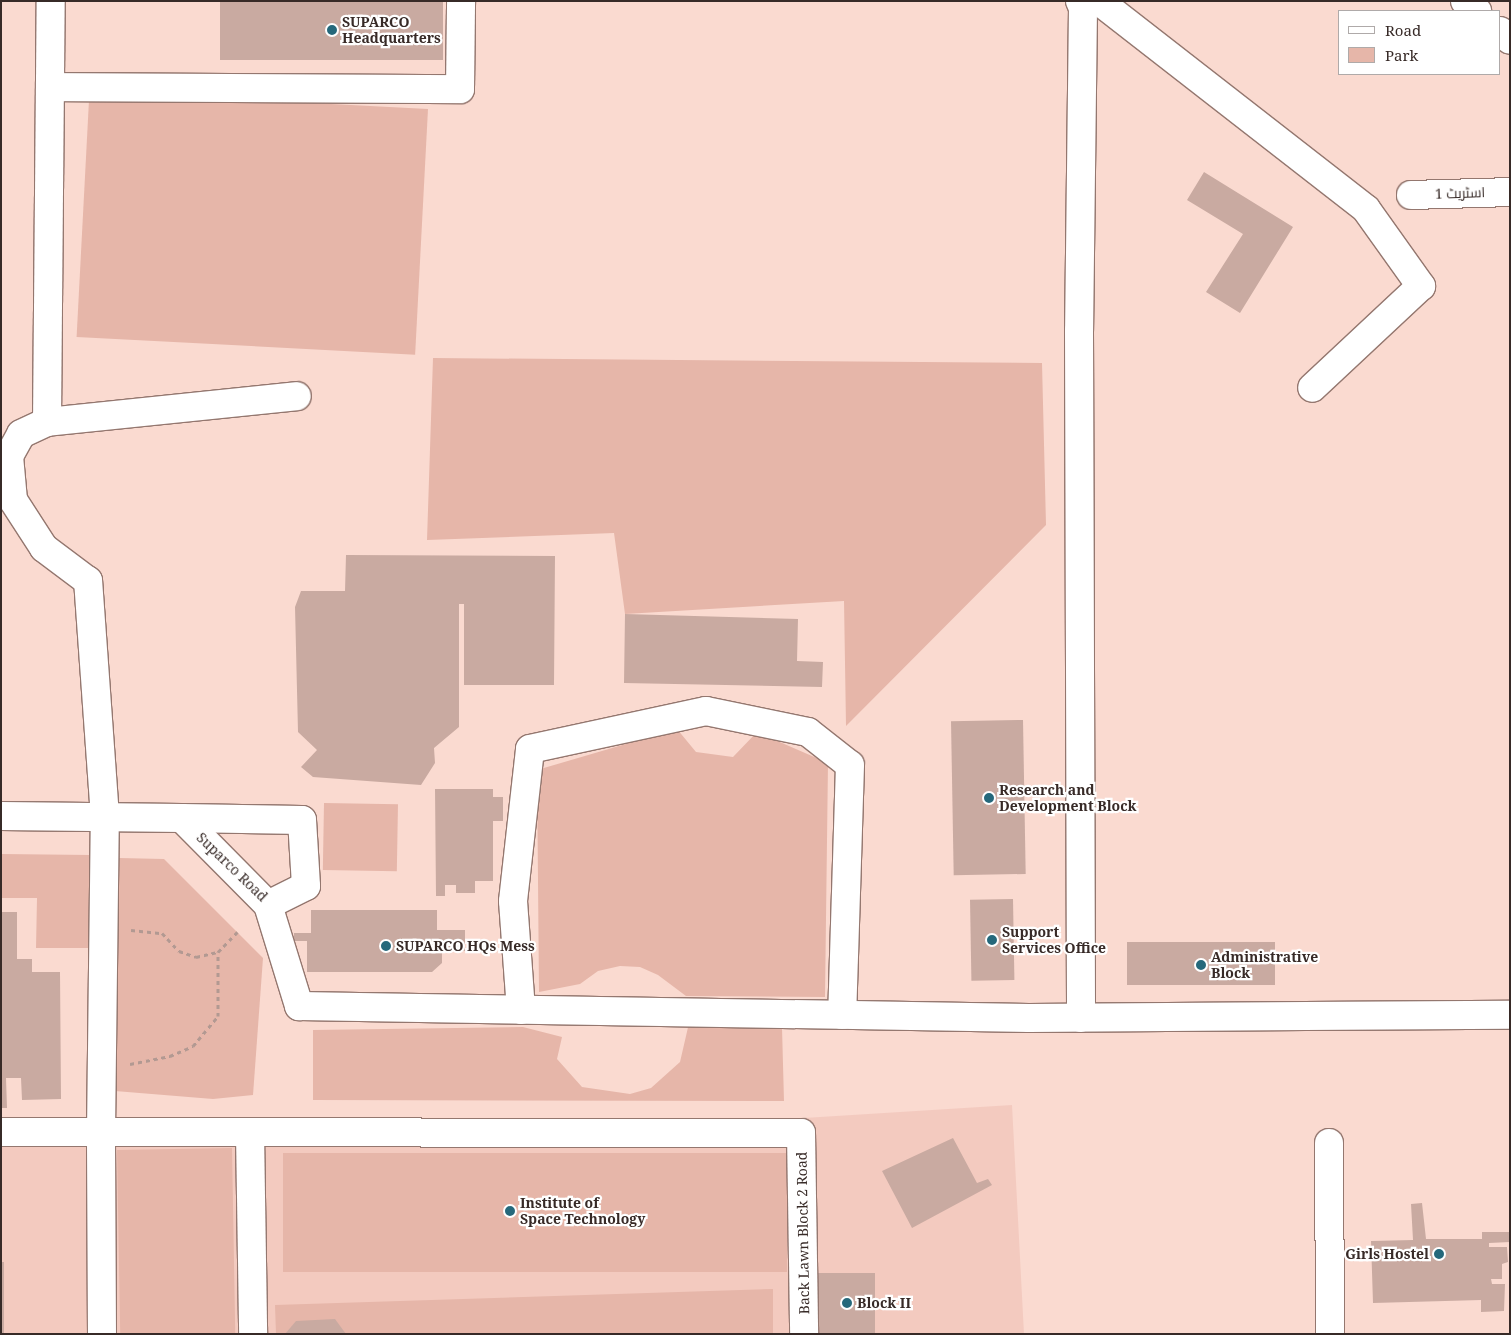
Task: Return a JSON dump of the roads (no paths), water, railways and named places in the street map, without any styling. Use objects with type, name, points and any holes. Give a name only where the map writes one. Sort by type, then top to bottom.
[{"type":"street","points":[[47,422],[51,1]]},
{"type":"street","points":[[50,87],[460,89],[461,1]]},
{"type":"street","points":[[1080,1],[1083,8],[1079,331],[1081,1018]]},
{"type":"street","points":[[1099,1],[1366,209],[1420,286],[1312,388]]},
{"type":"street","points":[[1465,1],[1476,10]]},
{"type":"street","name":"اسٹریٹ 1","points":[[1411,195],[1510,192]]},
{"type":"street","points":[[102,1334],[100,1132],[105,818],[88,581],[44,548],[13,500],[9,456],[21,434],[47,422],[297,396]]},
{"type":"street","points":[[521,1010],[513,901],[530,750],[706,711],[808,732],[850,765],[842,1015]]},
{"type":"street","name":"Suparco Road","points":[[1,816],[105,818],[182,818],[302,820],[306,886],[268,905],[182,818]]},
{"type":"street","points":[[268,905],[299,1006],[1081,1018],[1510,1015]]},
{"type":"street","points":[[1,1132],[250,1133],[253,1334]]},
{"type":"street","name":"Back Lawn Block 2 Road","points":[[250,1133],[801,1133],[804,1334]]},
{"type":"street","points":[[1329,1143],[1330,1334]]},
{"type":"place","name":"SUPARCO Headquarters","points":[[332,30]]},
{"type":"place","name":"Research and Development Block","points":[[989,798]]},
{"type":"place","name":"Support Services Office","points":[[992,940]]},
{"type":"place","name":"SUPARCO HQs Mess","points":[[386,946]]},
{"type":"place","name":"Administrative Block","points":[[1201,965]]},
{"type":"place","name":"Institute of Space Technology","points":[[510,1211]]},
{"type":"place","name":"Girls Hostel","points":[[1439,1254]]},
{"type":"place","name":"Block II","points":[[847,1303]]}]
